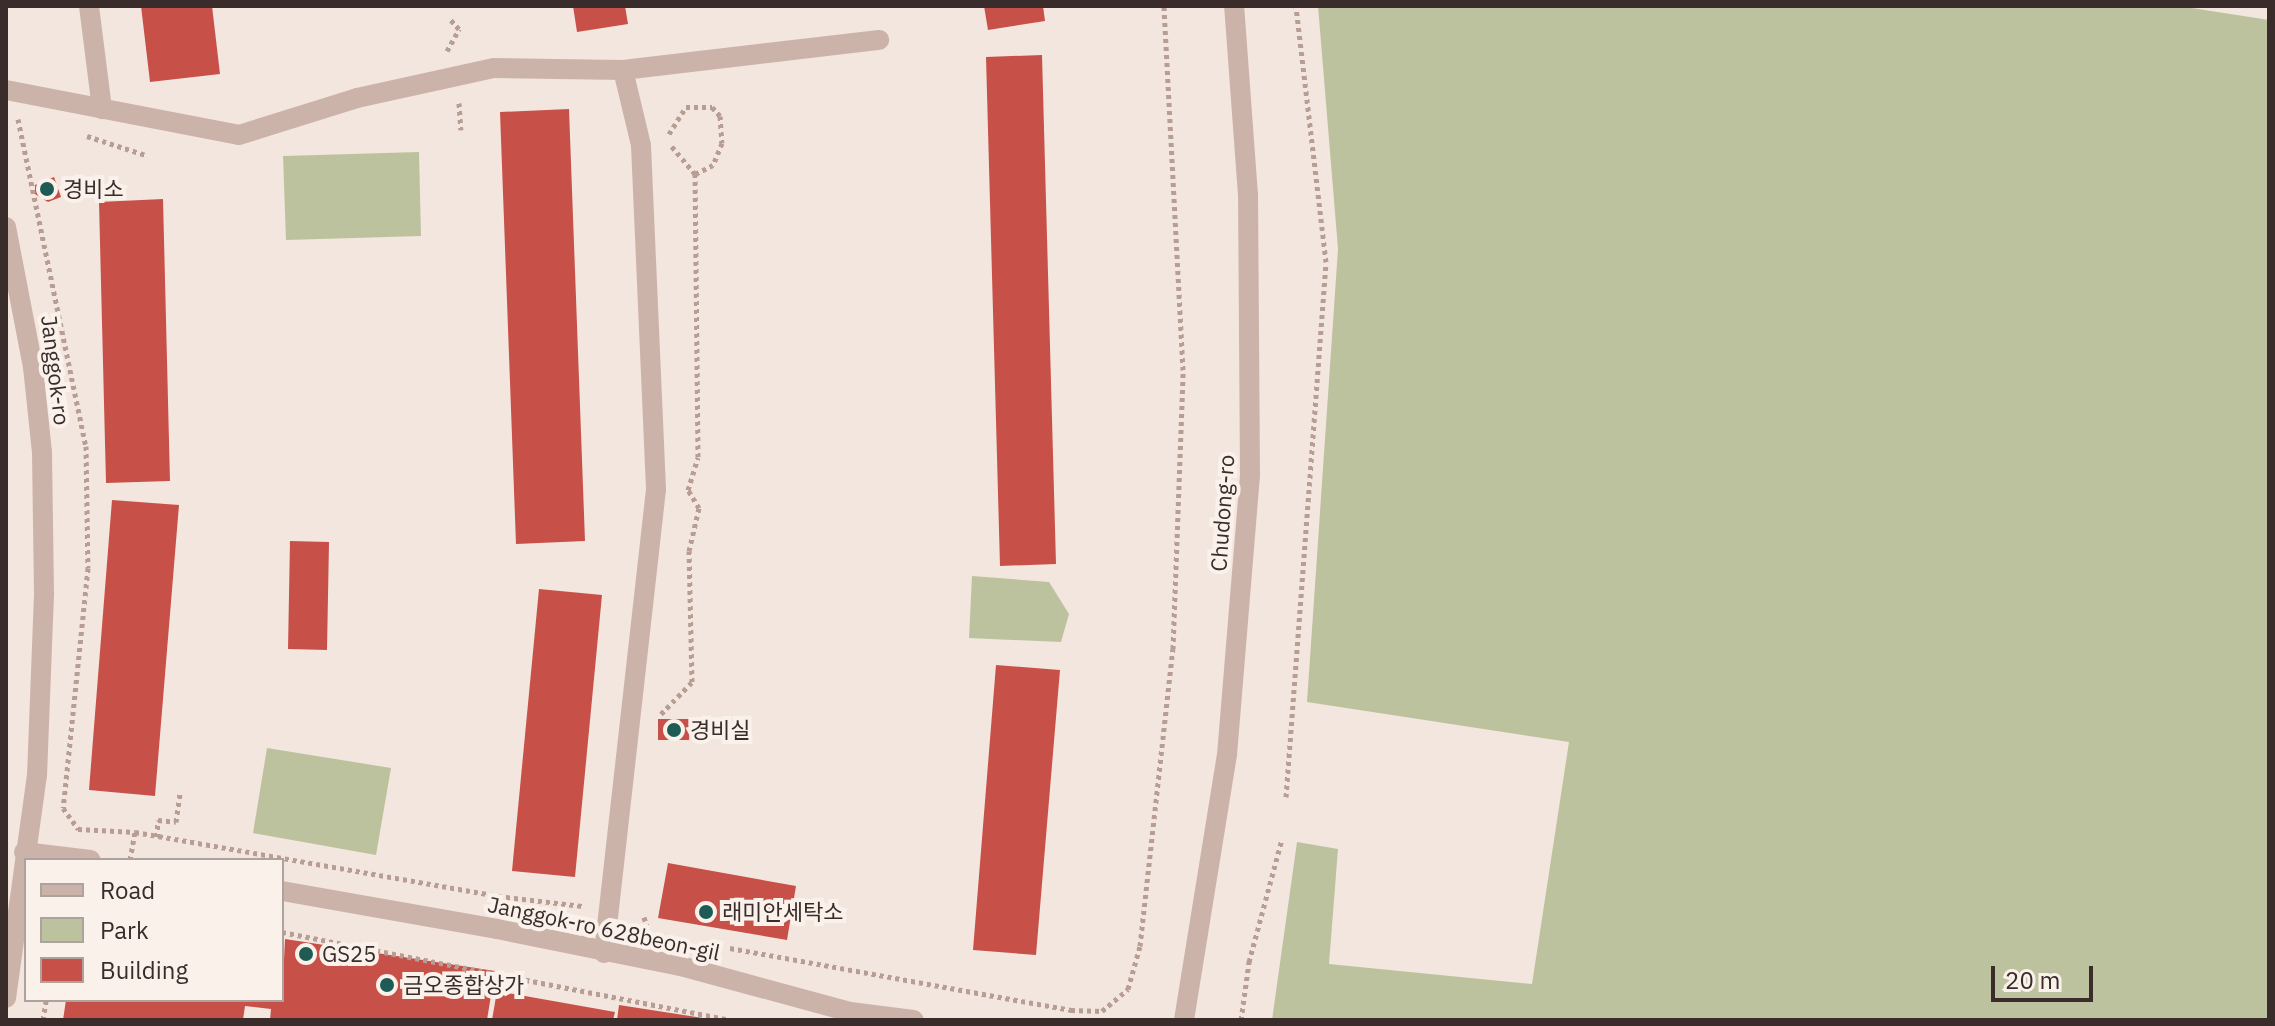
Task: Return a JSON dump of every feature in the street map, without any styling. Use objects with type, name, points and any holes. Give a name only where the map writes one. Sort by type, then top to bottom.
[{"type":"street","points":[[89,6],[102,109]]},
{"type":"street","name":"Chudong-ro","points":[[1184,1020],[1227,755],[1250,476],[1248,195],[1234,6]]},
{"type":"street","points":[[6,90],[239,135],[357,98],[494,68],[623,70],[879,40]]},
{"type":"street","points":[[604,953],[656,489],[641,145],[623,70]]},
{"type":"street","name":"Janggok-ro","points":[[6,227],[33,367],[42,452],[44,594],[37,775],[6,998]]},
{"type":"street","points":[[24,852],[74,858]]},
{"type":"street","name":"Janggok-ro 628beon-gil","points":[[284,891],[681,966],[849,1016],[914,1020]]},
{"type":"path","points":[[721,947],[1071,1010],[1102,1011],[1128,989],[1140,946],[1173,649],[1182,385],[1170,47],[1164,6]]},
{"type":"path","points":[[1286,797],[1326,262],[1296,6]]},
{"type":"path","points":[[441,58],[459,29],[450,19]]},
{"type":"path","points":[[459,102],[461,130]]},
{"type":"path","points":[[661,714],[692,682],[689,551],[699,508],[688,490],[698,457],[695,174],[670,145],[669,131],[686,107],[701,104],[720,116],[723,132],[713,165],[695,174]]},
{"type":"path","points":[[17,117],[86,446],[88,568],[63,808],[78,829],[135,832],[587,906]]},
{"type":"path","points":[[82,134],[146,155]]},
{"type":"path","points":[[157,837],[158,820],[176,822],[180,792]]},
{"type":"path","points":[[130,858],[135,832]]},
{"type":"path","points":[[1241,1020],[1249,962],[1282,839]]},
{"type":"path","points":[[644,917],[649,933],[663,936]]},
{"type":"path","points":[[284,932],[730,1020]]},
{"type":"green space","points":[[1318,6],[2179,6],[2269,20],[2269,1020],[1272,1020],[1297,842],[1338,849],[1329,964],[1532,984],[1569,742],[1307,702],[1338,249]]},
{"type":"green space","points":[[419,152],[421,236],[286,240],[283,156]]},
{"type":"green space","points":[[972,576],[1049,582],[1069,614],[1061,642],[969,638]]},
{"type":"green space","points":[[267,748],[391,768],[376,855],[253,833]]},
{"type":"building","points":[[141,6],[212,6],[220,74],[150,82]]},
{"type":"building","points":[[573,6],[625,6],[628,24],[577,32]]},
{"type":"building","points":[[984,6],[1043,6],[1045,21],[988,30]]},
{"type":"building","points":[[1042,55],[1056,564],[1000,566],[986,57]]},
{"type":"building","points":[[569,109],[585,541],[516,544],[500,112]]},
{"type":"building","name":"경비소","points":[[54,177],[61,197],[48,202],[35,194],[35,185]]},
{"type":"building","points":[[163,199],[170,481],[106,483],[99,202]]},
{"type":"building","points":[[112,500],[179,505],[155,796],[89,790]]},
{"type":"building","points":[[290,541],[329,542],[327,650],[288,649]]},
{"type":"building","points":[[539,589],[602,595],[575,877],[512,871]]},
{"type":"building","points":[[996,665],[1060,670],[1036,955],[973,950]]},
{"type":"building","name":"경비실","points":[[658,719],[690,719],[689,740],[658,740]]},
{"type":"building","points":[[668,863],[796,886],[787,940],[658,918]]},
{"type":"building","name":"금오종합상가","points":[[285,939],[495,971],[487,1020],[270,1020],[271,1009],[245,1006],[243,1020],[63,1020],[66,1002],[284,1002]]},
{"type":"building","points":[[497,991],[615,1012],[613,1020],[492,1020]]},
{"type":"building","points":[[619,1005],[703,1018],[703,1020],[617,1020]]},
{"type":"place","name":"경비소","points":[[47,189]]},
{"type":"place","name":"경비실","points":[[674,730]]},
{"type":"place","name":"래미안세탁소","points":[[706,912]]},
{"type":"place","name":"GS25","points":[[306,954]]},
{"type":"place","name":"금오종합상가","points":[[387,985]]}]
